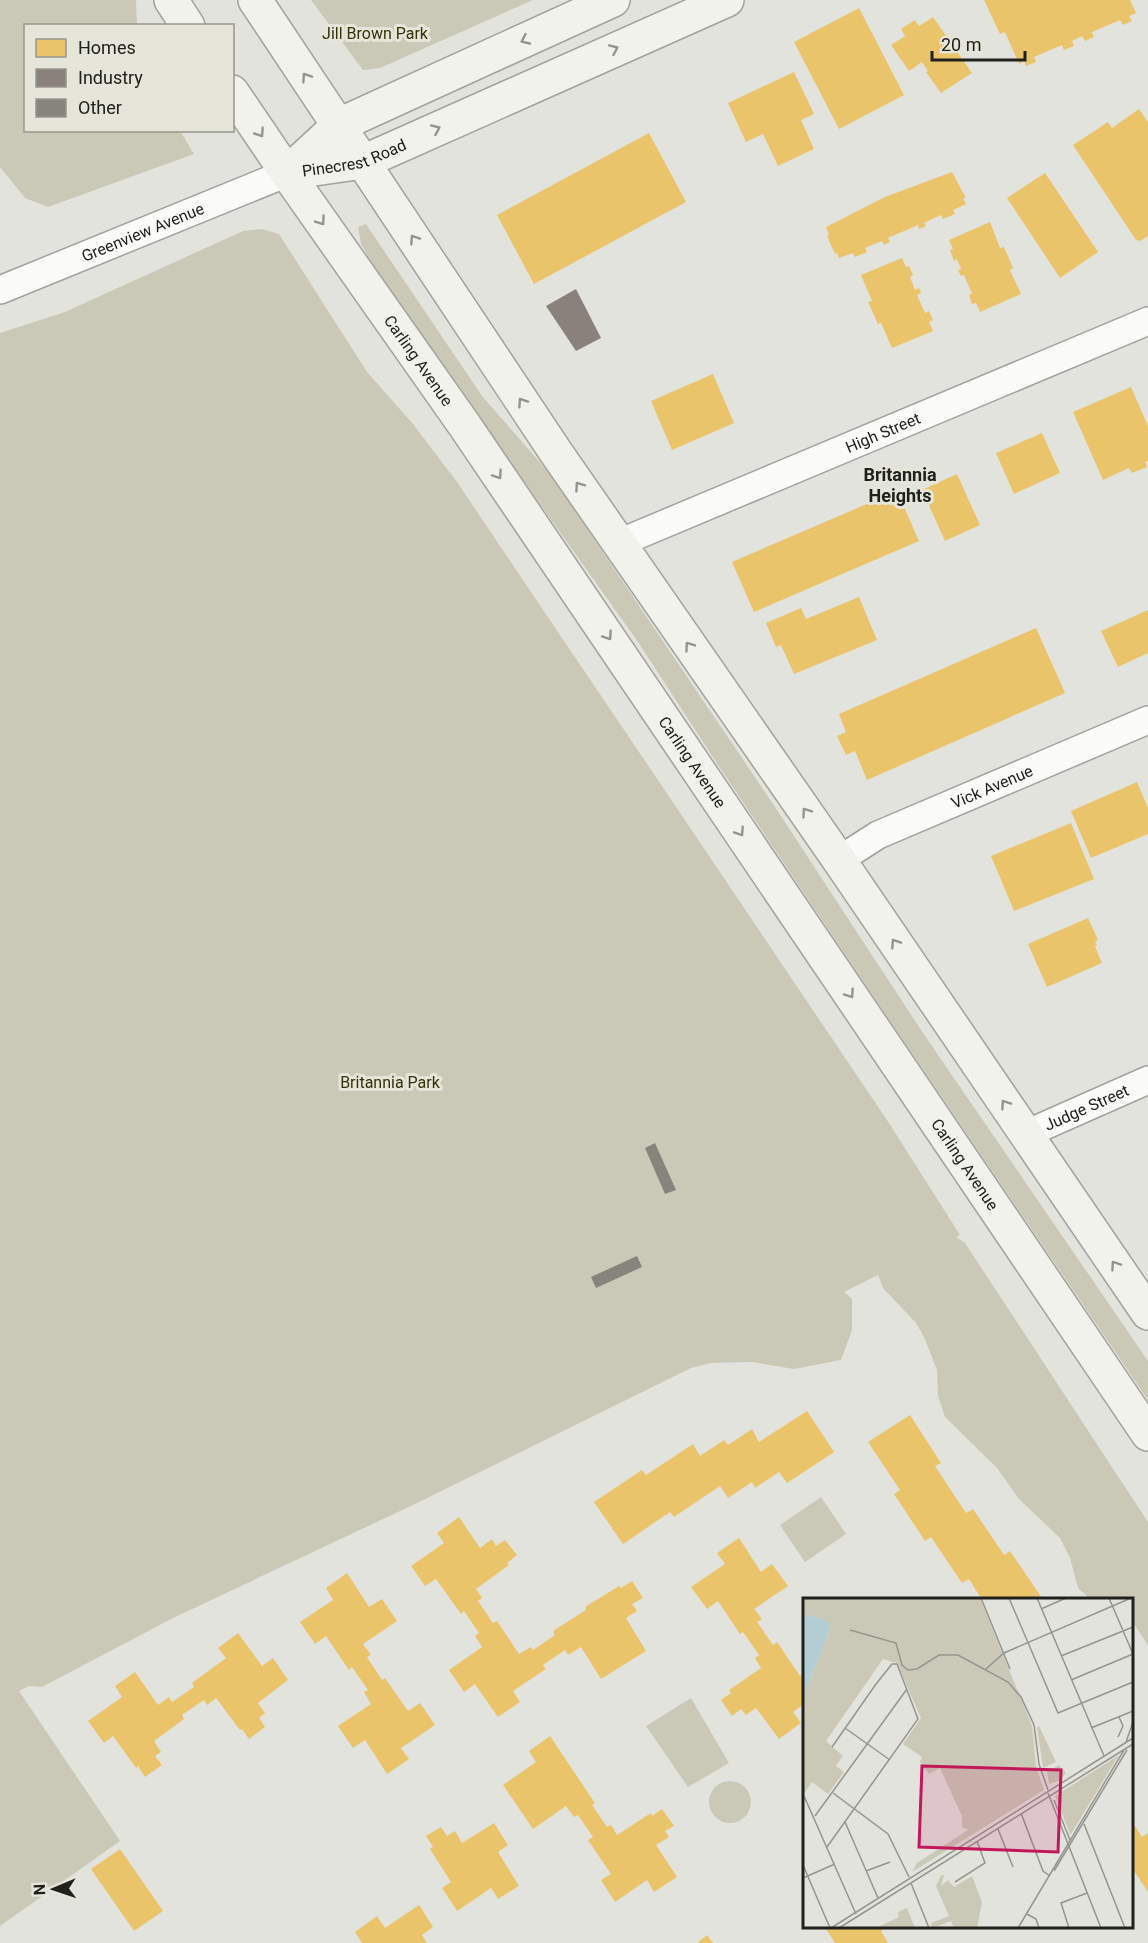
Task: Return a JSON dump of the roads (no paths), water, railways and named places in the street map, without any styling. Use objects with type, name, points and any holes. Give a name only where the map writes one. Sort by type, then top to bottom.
[{"type":"main road","points":[[171,0],[187,24]]},
{"type":"main road","points":[[255,0],[555,451],[839,860],[1148,1313]]},
{"type":"main road","name":"Pinecrest Road","points":[[287,173],[339,125],[613,0]]},
{"type":"main road","name":"Pinecrest Road","points":[[287,173],[363,162],[727,0]]},
{"type":"main road","name":"Carling Avenue","points":[[234,95],[465,426],[1148,1434]]},
{"type":"street","name":"Greenview Avenue","points":[[0,290],[287,173]]},
{"type":"street","name":"High Street","points":[[619,543],[1148,321]]},
{"type":"street","name":"Vick Avenue","points":[[839,860],[879,835],[1148,720]]},
{"type":"street","name":"Judge Street","points":[[1026,1134],[1148,1080]]},
{"type":"district","name":"Britannia Heights","points":[[900,484]]},
{"type":"park label","name":"Jill Brown Park","points":[[375,33]]},
{"type":"park label","name":"Britannia Park","points":[[390,1082]]}]
